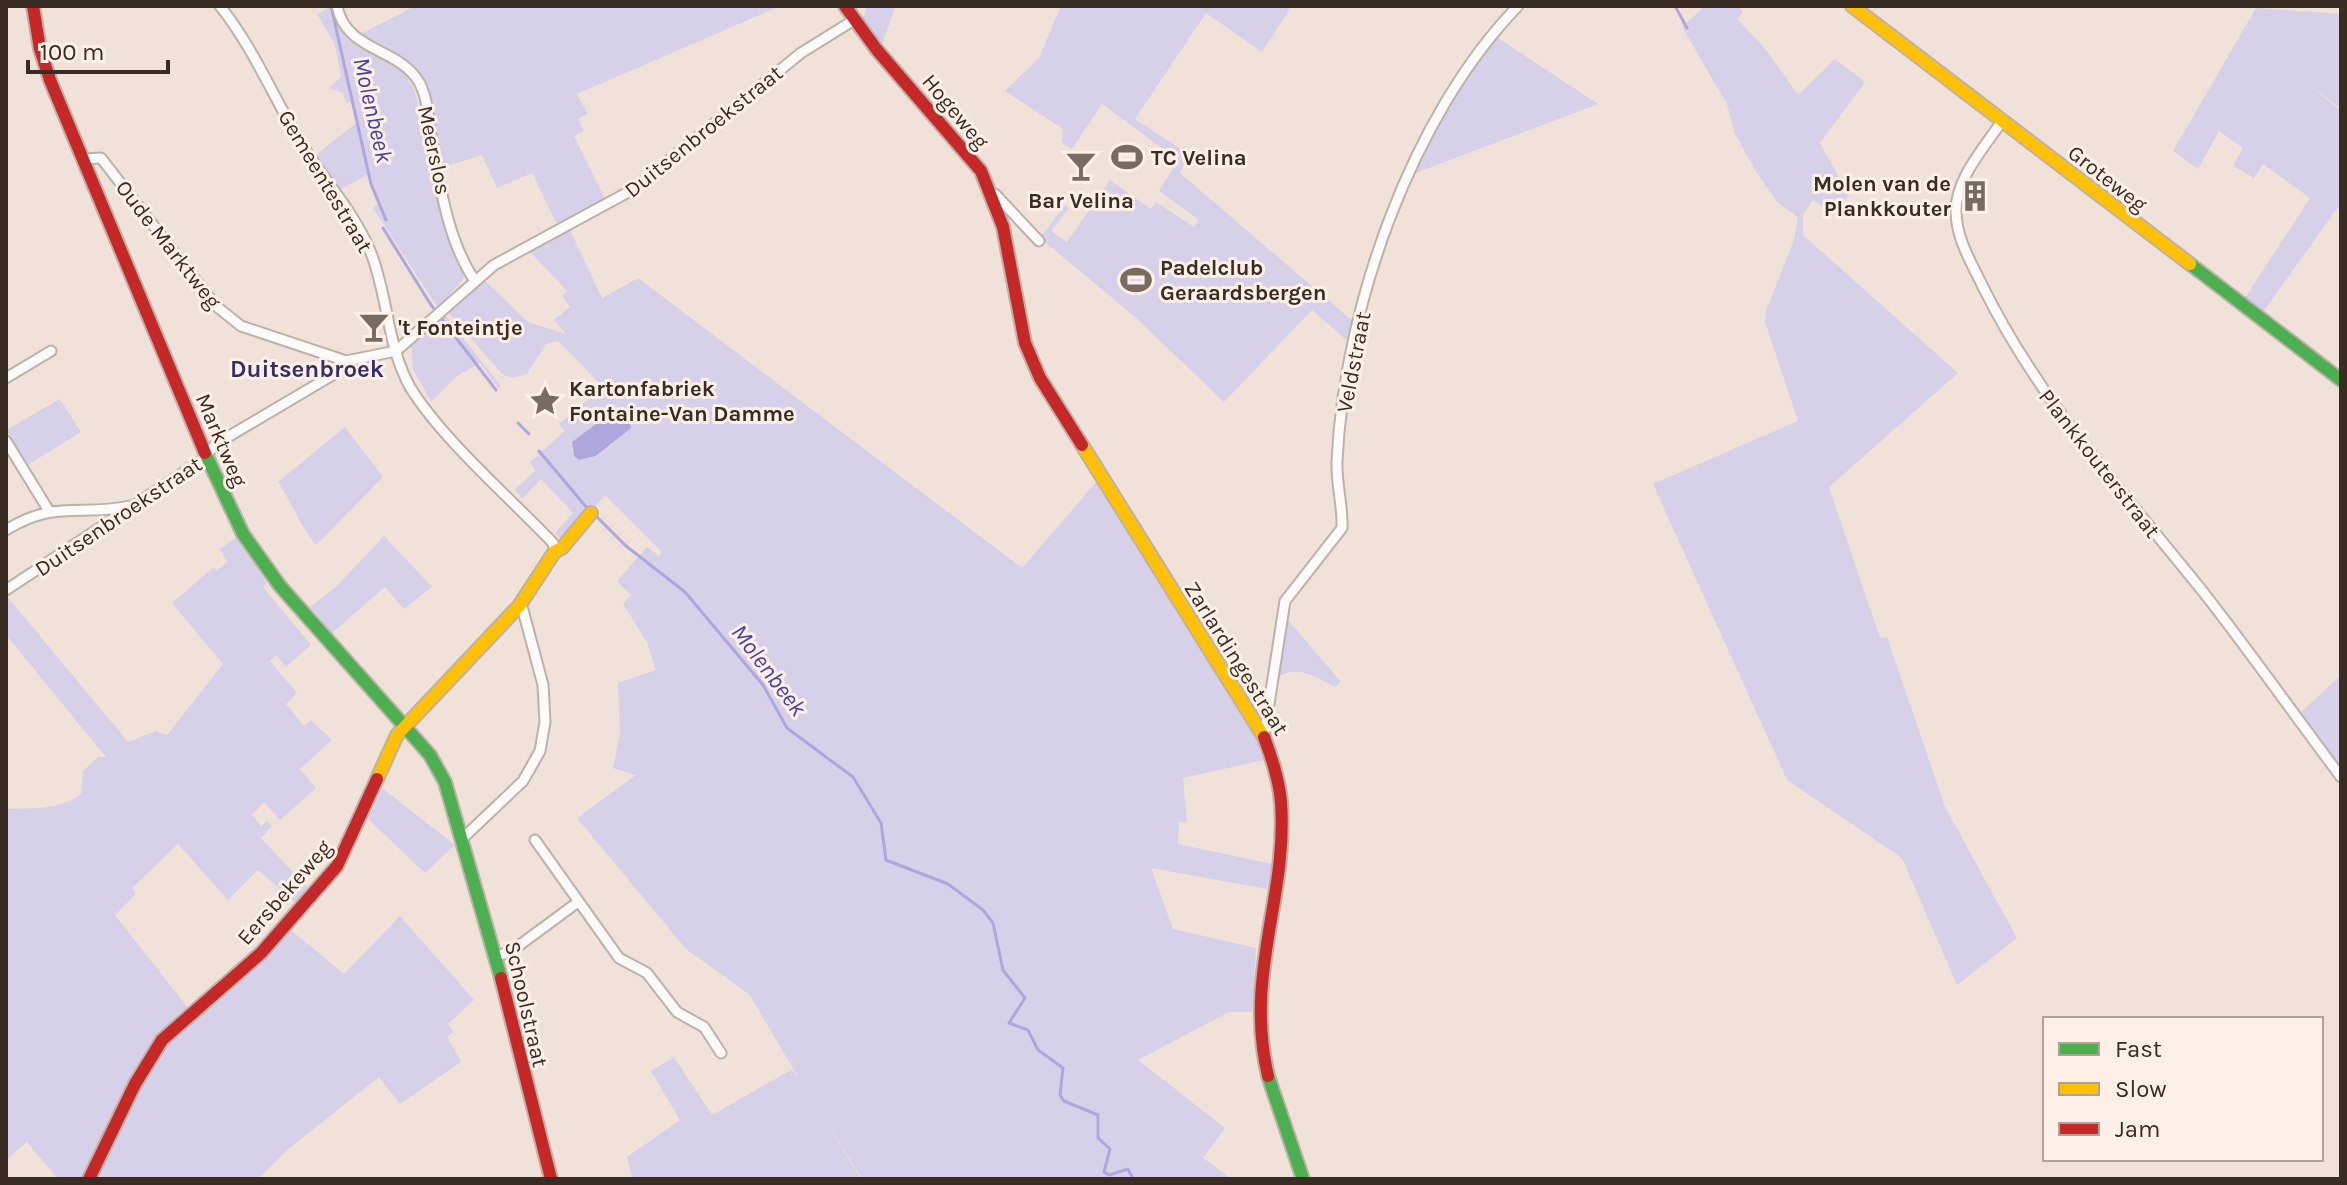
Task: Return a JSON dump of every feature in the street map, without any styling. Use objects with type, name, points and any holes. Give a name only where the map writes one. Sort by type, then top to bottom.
[{"type":"street","name":"Marktweg","points":[[33,6],[40,49],[83,159],[237,523],[261,561],[406,726],[438,768],[462,839]]},
{"type":"street","name":"Gemeentestraat","points":[[220,6],[243,34],[297,137],[361,230],[380,278],[396,351],[409,384],[431,416],[553,543],[555,551]]},
{"type":"street","name":"Meerslos","points":[[337,6],[344,26],[354,37],[396,59],[420,84],[455,243],[475,281]]},
{"type":"street","name":"Hogeweg","points":[[845,6],[981,171],[993,191],[1039,241]]},
{"type":"street","name":"Veldstraat","points":[[1264,736],[1285,601],[1342,528],[1337,483],[1342,412],[1371,276],[1398,192],[1446,105],[1485,47],[1518,6]]},
{"type":"street","name":"Groteweg","points":[[1852,6],[2341,380]]},
{"type":"street","name":"Duitsenbroekstraat","points":[[396,351],[475,281],[529,244],[611,204],[632,190],[801,53],[854,20]]},
{"type":"street","name":"Plankkouterstraat","points":[[2002,121],[1966,175],[1956,212],[1964,248],[1992,306],[2030,372],[2070,429],[2206,597],[2341,777]]},
{"type":"street","name":"Oude Marktweg","points":[[83,159],[101,158],[227,317],[241,326],[346,361],[396,351]]},
{"type":"street","name":"Zarlardingestraat","points":[[993,191],[1009,237],[1018,323],[1040,378],[1264,736],[1280,778],[1284,808],[1279,868],[1262,956],[1259,993],[1262,1045],[1274,1107],[1303,1179]]},
{"type":"street","points":[[6,378],[51,351]]},
{"type":"street","name":"Duitsenbroekstraat","points":[[6,590],[207,457],[216,444],[336,373],[346,361]]},
{"type":"street","points":[[6,441],[49,511]]},
{"type":"street","points":[[6,530],[27,517],[49,511],[133,505]]},
{"type":"street","name":"Eersbekeweg","points":[[89,1179],[135,1084],[162,1040],[261,953],[346,854],[397,735],[519,606],[555,551],[562,548],[591,513]]},
{"type":"street","points":[[462,839],[523,781],[540,751],[545,722],[543,685],[519,606]]},
{"type":"street","name":"Schoolstraat","points":[[462,839],[496,957],[551,1179]]},
{"type":"street","points":[[535,840],[619,958],[647,973],[677,1012],[704,1027],[721,1053]]},
{"type":"street","points":[[496,957],[513,950],[578,902]]},
{"type":"shaded area","points":[[332,6],[345,36],[396,66],[414,89],[451,241],[466,276],[438,308],[373,208],[379,203],[369,174],[341,189],[316,155],[356,123],[351,102],[346,103],[343,93],[329,88],[341,77],[335,45],[317,14]]},
{"type":"shaded area","points":[[415,6],[780,6],[577,94],[588,114],[578,119],[584,131],[574,136],[605,199],[557,224],[532,173],[497,188],[482,155],[441,168],[416,72],[395,54],[359,35]]},
{"type":"shaded area","points":[[867,6],[896,6],[882,44],[863,19]]},
{"type":"shaded area","points":[[1061,6],[1292,6],[1262,52],[1206,13],[1135,119],[1188,154],[1180,173],[1356,324],[1351,344],[1312,310],[1224,402],[1134,316],[1040,238],[1065,205],[1069,208],[1051,231],[1067,242],[1110,180],[1151,209],[1156,202],[1194,227],[1199,220],[1159,191],[1178,160],[1102,104],[1072,149],[1062,143],[1063,129],[1005,91],[1039,58]]},
{"type":"shaded area","points":[[1705,6],[1738,6],[1743,12],[1737,19],[1768,52],[1798,95],[1835,59],[1865,82],[1820,143],[1849,195],[1833,213],[1813,200],[1803,214],[1803,235],[1958,373],[1829,487],[1880,638],[1887,637],[1945,807],[2017,938],[1957,985],[1902,858],[1787,780],[1653,484],[1798,421],[1765,322],[1766,311],[1794,240],[1798,217],[1778,203],[1757,173],[1734,132],[1727,104],[1682,27]]},
{"type":"shaded area","points":[[2256,8],[2341,14],[2341,109],[2308,83],[2341,111],[2341,203],[2263,312],[2245,298],[2310,198],[2263,164],[2254,178],[2233,166],[2243,148],[2219,131],[2198,169],[2173,151]]},
{"type":"shaded area","points":[[1495,36],[1598,104],[1413,174],[1439,121]]},
{"type":"shaded area","points":[[570,230],[602,298],[638,278],[1022,568],[1098,480],[1268,759],[1183,778],[1187,822],[1179,822],[1178,844],[1272,864],[1267,889],[1151,868],[1173,929],[1256,948],[1252,1012],[1229,1012],[1138,1060],[1225,1128],[1203,1158],[1232,1179],[862,1179],[808,1092],[861,1179],[628,1179],[632,1176],[627,1157],[680,1120],[651,1071],[674,1057],[712,1115],[791,1070],[797,1075],[749,994],[686,949],[577,818],[636,775],[613,768],[620,733],[618,683],[656,670],[647,642],[623,604],[631,595],[617,581],[647,547],[659,556],[662,552],[605,495],[564,543],[555,533],[573,513],[541,479],[522,499],[515,489],[535,471],[530,462],[565,431],[559,424],[603,387],[558,341],[546,344],[527,374],[512,378],[502,374],[448,312],[483,279],[528,322],[566,334],[554,320],[570,307],[562,296],[567,291],[527,249]],"holes":[[[616,409],[619,438],[597,456],[579,460],[571,449]]]},
{"type":"shaded area","points":[[444,314],[501,386],[499,389],[480,363],[457,376],[431,402],[413,369],[411,346]]},
{"type":"shaded area","points":[[60,399],[81,432],[28,465],[6,430]]},
{"type":"shaded area","points":[[616,409],[629,420],[631,428],[596,456],[579,460],[574,456],[572,442]]},
{"type":"shaded area","points":[[345,427],[383,477],[316,545],[278,482]]},
{"type":"shaded area","points":[[384,536],[432,587],[404,609],[385,587],[332,633],[310,607],[336,587]]},
{"type":"shaded area","points":[[237,537],[267,583],[263,587],[311,645],[286,667],[276,655],[270,661],[297,693],[286,704],[304,726],[311,720],[332,740],[300,769],[316,788],[280,820],[264,802],[252,815],[261,826],[267,821],[272,826],[261,838],[309,889],[296,903],[258,870],[228,900],[178,844],[132,888],[136,894],[115,915],[188,1008],[163,1032],[84,1179],[58,1179],[27,1142],[6,1160],[6,809],[45,807],[73,799],[81,794],[83,771],[98,757],[106,757],[6,635],[6,595],[128,742],[156,731],[167,735],[223,664],[172,603],[214,567],[217,571],[227,562],[220,549]]},
{"type":"shaded area","points":[[1283,614],[1341,682],[1335,687],[1312,675],[1296,672],[1281,675],[1273,681]]},
{"type":"shaded area","points":[[2341,675],[2341,772],[2297,716]]},
{"type":"shaded area","points":[[382,788],[455,845],[425,873],[368,819]]},
{"type":"shaded area","points":[[400,916],[474,1000],[448,1024],[454,1032],[447,1036],[461,1062],[400,1104],[379,1077],[286,1151],[258,1179],[96,1179],[148,1069],[161,1049],[291,930],[344,974]]},
{"type":"waterway","name":"Molenbeek","points":[[331,6],[371,184],[386,220]]},
{"type":"waterway","points":[[1675,6],[1687,28]]},
{"type":"waterway","name":"Molenbeek","points":[[383,228],[431,305],[496,390]]},
{"type":"waterway","name":"Molenbeek","points":[[518,423],[529,434]]},
{"type":"waterway","name":"Molenbeek","points":[[539,451],[588,509]]},
{"type":"waterway","name":"Molenbeek","points":[[596,516],[626,546],[685,592],[763,685],[787,728],[853,777],[881,823],[886,860],[948,884],[983,910],[993,923],[1003,970],[1025,998],[1009,1023],[1028,1030],[1038,1050],[1063,1068],[1060,1095],[1064,1101],[1098,1115],[1098,1138],[1110,1149],[1104,1172],[1109,1175],[1128,1169],[1133,1179]]},
{"type":"traffic: fast","points":[[2190,264],[2341,380]]},
{"type":"traffic: fast","points":[[205,453],[243,534],[280,586],[430,755],[445,782],[501,978]]},
{"type":"traffic: fast","points":[[1268,1076],[1303,1179]]},
{"type":"traffic: slow","points":[[1852,6],[2190,264]]},
{"type":"traffic: slow","points":[[1082,445],[1264,737]]},
{"type":"traffic: slow","points":[[377,779],[397,735],[519,606],[555,551],[562,548],[591,513]]},
{"type":"traffic: jam","points":[[33,6],[40,49],[50,80],[205,453]]},
{"type":"traffic: jam","points":[[845,6],[877,50],[981,171],[1003,227],[1025,343],[1040,378],[1082,445]]},
{"type":"traffic: jam","points":[[1264,737],[1281,802],[1279,871],[1263,969],[1261,1003],[1262,1039],[1268,1076]]},
{"type":"traffic: jam","points":[[89,1179],[135,1084],[162,1040],[261,953],[337,866],[377,779]]},
{"type":"traffic: jam","points":[[501,978],[551,1179]]},
{"type":"place","name":"TC Velina","points":[[1127,157]]},
{"type":"place","name":"Bar Velina","points":[[1081,166]]},
{"type":"place","name":"Molen van de Plankkouter","points":[[1975,196]]},
{"type":"place","name":"Padelclub Geraardsbergen","points":[[1136,280]]},
{"type":"place","name":"'t Fonteintje","points":[[374,327]]},
{"type":"place","name":"Kartonfabriek Fontaine-Van Damme","points":[[545,401]]},
{"type":"district","name":"Duitsenbroek","points":[[307,369]]}]
